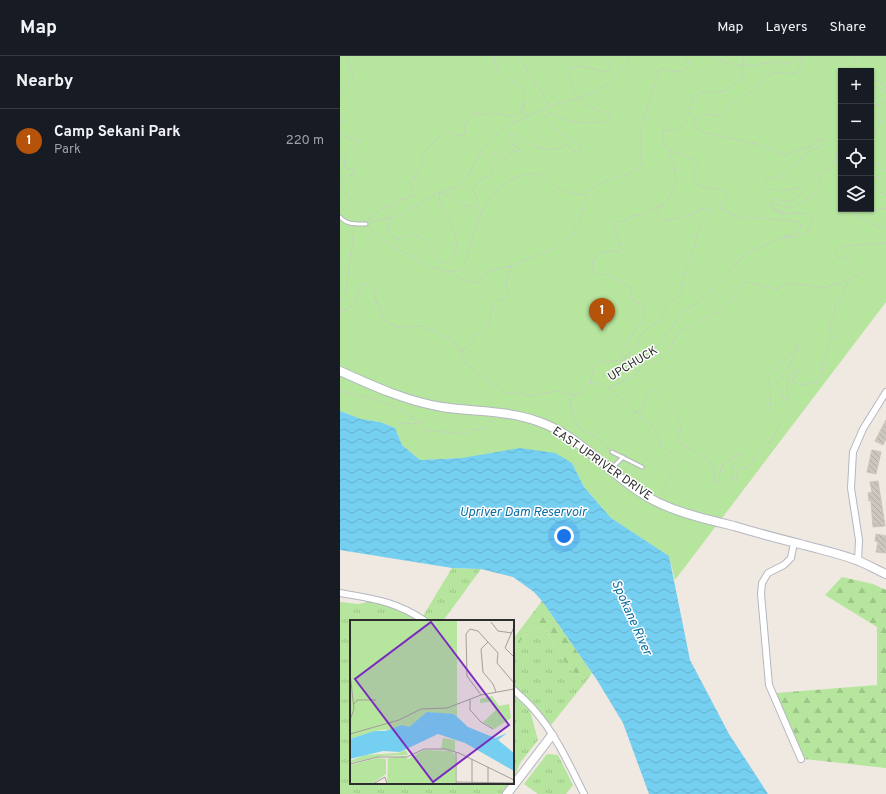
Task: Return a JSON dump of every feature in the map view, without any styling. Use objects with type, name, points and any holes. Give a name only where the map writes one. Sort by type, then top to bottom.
[{"type":"main road","name":"EAST UPRIVER DRIVE","points":[[340,371],[401,397],[420,402],[443,407],[515,414],[538,421],[561,431],[636,490],[659,503],[704,518],[835,553],[858,561],[886,574]]},
{"type":"main road","points":[[507,794],[552,735]]},
{"type":"street","points":[[858,561],[859,540],[851,488],[853,452],[863,429],[886,392]]},
{"type":"street","points":[[794,543],[790,558],[784,565],[768,573],[762,583],[761,594],[769,685],[800,759]]},
{"type":"street","points":[[340,593],[375,599],[396,605],[423,620]]},
{"type":"street","points":[[514,690],[535,710],[552,735],[584,794]]},
{"type":"lane","points":[[340,217],[347,223],[366,224]]},
{"type":"lane","points":[[612,452],[642,466]]},
{"type":"lane","points":[[609,470],[623,457]]},
{"type":"path","points":[[340,95],[354,81],[346,56]]},
{"type":"path","points":[[366,224],[372,215],[387,206],[396,205],[399,199],[404,200],[415,194],[411,187],[411,182],[415,179],[416,171],[422,166],[422,155],[437,141],[440,136],[446,132],[460,136],[464,134],[465,124],[469,116],[474,113],[486,115],[493,113],[512,116],[520,112],[526,97],[525,92],[520,86],[504,78],[494,60],[494,56]]},
{"type":"path","points":[[517,56],[522,60],[550,106]]},
{"type":"path","points":[[440,192],[455,202],[470,207],[476,207],[478,205],[478,200],[473,190],[474,186],[477,181],[491,176],[494,172],[494,165],[489,159],[489,156],[492,154],[497,154],[503,161],[506,160],[513,151],[518,152],[520,150],[508,140],[507,137],[509,134],[513,134],[524,142],[537,147],[557,150],[567,145],[576,152],[580,152],[582,150],[581,147],[573,140],[558,132],[548,122],[546,116],[549,112],[563,119],[585,122],[608,122],[611,119],[611,116],[608,113],[582,104],[573,89],[568,75],[570,68],[575,66],[592,67],[606,72],[610,69],[610,64],[603,56]]},
{"type":"path","points":[[366,224],[400,215],[440,192],[458,187],[465,181],[484,148],[505,127],[550,106],[590,94],[606,85],[625,65],[629,56]]},
{"type":"path","points":[[448,271],[461,278],[479,283],[486,272],[511,266],[555,248],[571,236],[579,221],[590,191],[598,184],[629,174],[638,169],[641,164],[641,130],[659,70],[663,69],[677,72],[686,69],[689,65],[687,56]]},
{"type":"path","points":[[711,56],[744,66],[776,61],[786,64],[793,61],[797,56]]},
{"type":"path","points":[[620,361],[634,350],[645,330],[660,320],[667,304],[677,297],[681,291],[686,267],[692,258],[697,233],[710,215],[711,211],[703,208],[693,214],[662,220],[657,214],[675,184],[673,161],[669,152],[665,148],[662,139],[663,130],[676,131],[682,127],[686,121],[694,97],[697,94],[725,92],[732,88],[743,76],[744,66],[742,56]]},
{"type":"path","points":[[780,238],[797,237],[808,231],[812,224],[812,218],[809,214],[777,212],[772,209],[770,205],[775,199],[789,202],[802,193],[802,190],[798,188],[788,191],[772,190],[766,187],[767,179],[771,177],[778,178],[783,175],[812,149],[820,147],[824,142],[824,139],[819,138],[811,146],[786,155],[780,154],[763,146],[706,133],[697,129],[694,125],[694,121],[699,116],[706,114],[715,116],[721,115],[732,104],[747,95],[774,72],[790,74],[796,73],[800,70],[800,56]]},
{"type":"path","points":[[856,68],[853,65],[854,60],[858,56]]},
{"type":"path","points":[[874,80],[879,81],[886,87]]},
{"type":"path","points":[[874,85],[886,92]]},
{"type":"path","points":[[874,94],[886,103]]},
{"type":"path","points":[[874,105],[884,105],[886,103]]},
{"type":"path","points":[[523,105],[523,112],[526,117]]},
{"type":"path","points":[[340,116],[343,121],[340,122]]},
{"type":"path","points":[[874,118],[877,117],[880,119],[879,128],[874,134]]},
{"type":"path","points":[[340,135],[352,139],[358,139],[359,142],[348,150],[342,159],[342,164],[346,169],[353,169],[355,174],[346,177],[341,183],[343,191],[349,198],[350,202],[340,212]]},
{"type":"path","points":[[340,312],[353,306],[358,300],[359,288],[364,284],[371,286],[377,291],[375,296],[377,304],[385,321],[396,327],[423,326],[450,339],[455,343],[465,363],[500,389],[508,393],[517,392],[528,396],[557,391],[574,395],[581,393],[590,383],[594,367],[597,363],[605,360],[620,361],[649,352],[658,346],[684,311],[700,301],[747,253],[780,238],[795,234],[802,225],[800,222],[763,218],[742,218],[720,209],[720,204],[728,196],[727,193],[717,188],[706,189],[701,187],[694,180],[693,175],[698,164],[695,160],[669,152]]},
{"type":"path","points":[[785,213],[774,209],[774,204],[787,208],[794,207],[814,194],[820,185],[819,174],[828,171],[833,166],[838,154]]},
{"type":"path","points":[[874,164],[879,165],[886,171]]},
{"type":"path","points":[[366,224],[382,240],[408,254],[428,268],[448,271],[462,270],[467,261],[478,218],[488,201],[505,182],[536,173],[544,175],[558,188],[570,193],[587,196]]},
{"type":"path","points":[[874,177],[886,177]]},
{"type":"path","points":[[874,189],[886,195]]},
{"type":"path","points":[[388,218],[388,230],[395,239],[400,240],[415,235],[421,238],[442,264],[447,263],[453,258],[458,247],[454,230],[439,198],[440,192]]},
{"type":"path","points":[[624,357],[621,352],[622,350],[638,326],[643,322],[646,313],[642,305],[630,298],[632,291],[631,288],[615,278],[602,273],[593,272],[590,264],[592,259],[603,252],[621,251],[622,246],[614,230],[615,220],[623,222],[628,216],[644,214],[663,205]]},
{"type":"path","points":[[886,208],[865,212],[858,210],[855,211],[854,214],[878,228],[886,227]]},
{"type":"path","points":[[340,301],[342,302],[345,299],[354,224]]},
{"type":"path","name":"UPCHUCK","points":[[590,383],[595,383],[608,388],[634,376],[642,366],[659,360],[666,353],[674,338],[682,330],[719,311],[734,297],[746,282],[777,289],[793,283],[824,288],[849,280],[854,276],[860,275],[862,272],[854,266],[850,260],[836,256],[836,250],[844,246],[886,243]]},
{"type":"path","points":[[460,353],[488,326],[492,306],[496,301],[507,296],[509,291],[506,279],[511,266]]},
{"type":"path","points":[[634,412],[642,411],[646,394],[652,389],[675,413],[682,426],[678,439],[680,444],[692,448],[699,455],[710,460],[714,468],[715,482],[717,485],[719,483],[721,466],[726,461],[733,459],[741,453],[733,466],[731,474],[733,480],[736,480],[738,478],[736,474],[737,471],[748,467],[754,458],[768,444],[780,426],[780,420],[771,410],[769,381],[776,365],[794,351],[798,345],[799,347],[785,372],[778,381],[777,385],[784,399],[787,399],[788,396],[786,387],[787,379],[797,370],[799,371],[798,374],[792,379],[792,382],[796,384],[813,383],[820,379],[822,375],[822,362],[828,355],[828,340],[833,336],[830,330],[830,323],[835,318],[835,305],[836,302],[840,300],[849,280]]},
{"type":"path","points":[[608,388],[618,395],[634,412],[657,430],[660,446],[673,454],[680,463],[660,494],[659,503]]},
{"type":"path","points":[[340,391],[363,396],[393,406],[408,413],[424,430],[464,434],[471,429],[477,430],[490,424],[493,411]]},
{"type":"path","points":[[574,395],[570,403],[577,425],[595,436],[612,452]]},
{"type":"path","points":[[398,423],[419,423],[426,421]]},
{"type":"green space","points":[[340,56],[886,56],[886,302],[675,580],[669,556],[611,518],[584,487],[572,463],[462,458],[420,460],[402,445],[395,428],[380,422],[361,419],[340,411]]},
{"type":"green space","points":[[452,568],[481,569],[444,620],[429,620],[423,616]]},
{"type":"green space","points":[[842,577],[873,584],[886,590],[886,768],[804,759],[776,693],[877,685],[877,627],[825,595]]},
{"type":"green space","points":[[542,601],[592,673],[588,679],[578,675],[568,667],[546,631],[538,626],[531,627],[514,650],[514,638]]},
{"type":"green space","points":[[340,602],[358,604],[379,602],[395,607],[418,620],[350,620],[350,784],[510,784],[503,794],[340,794]]},
{"type":"green space","points":[[538,626],[546,631],[568,667],[578,675],[588,679],[551,725],[537,707],[514,686],[514,650],[531,627]]},
{"type":"green space","points":[[514,695],[530,711],[538,740],[520,763],[514,778]]},
{"type":"green space","points":[[547,754],[558,755],[573,785],[566,794],[538,794],[524,784]]},
{"type":"water","name":"Upriver Dam Reservoir","points":[[340,411],[361,419],[380,422],[395,428],[402,445],[420,460],[462,458],[520,448],[555,453],[572,463],[584,487],[611,518],[669,556],[690,660],[729,734],[768,794],[649,794],[623,723],[597,680],[542,601],[534,592],[513,577],[481,569],[452,568],[340,550]]},
{"type":"building","points":[[886,420],[886,439],[883,445],[875,441]]},
{"type":"building","points":[[872,450],[881,452],[876,474],[867,472]]},
{"type":"building","points":[[878,481],[885,526],[873,527],[871,501],[869,501],[868,493],[872,492],[870,482]]},
{"type":"building","points":[[876,534],[886,536],[886,553],[876,552],[878,542],[875,541]]},
{"type":"place","name":"Camp Sekani Park","points":[[602,331]]},
{"type":"water label","name":"Spokane River","points":[[631,618]]}]
